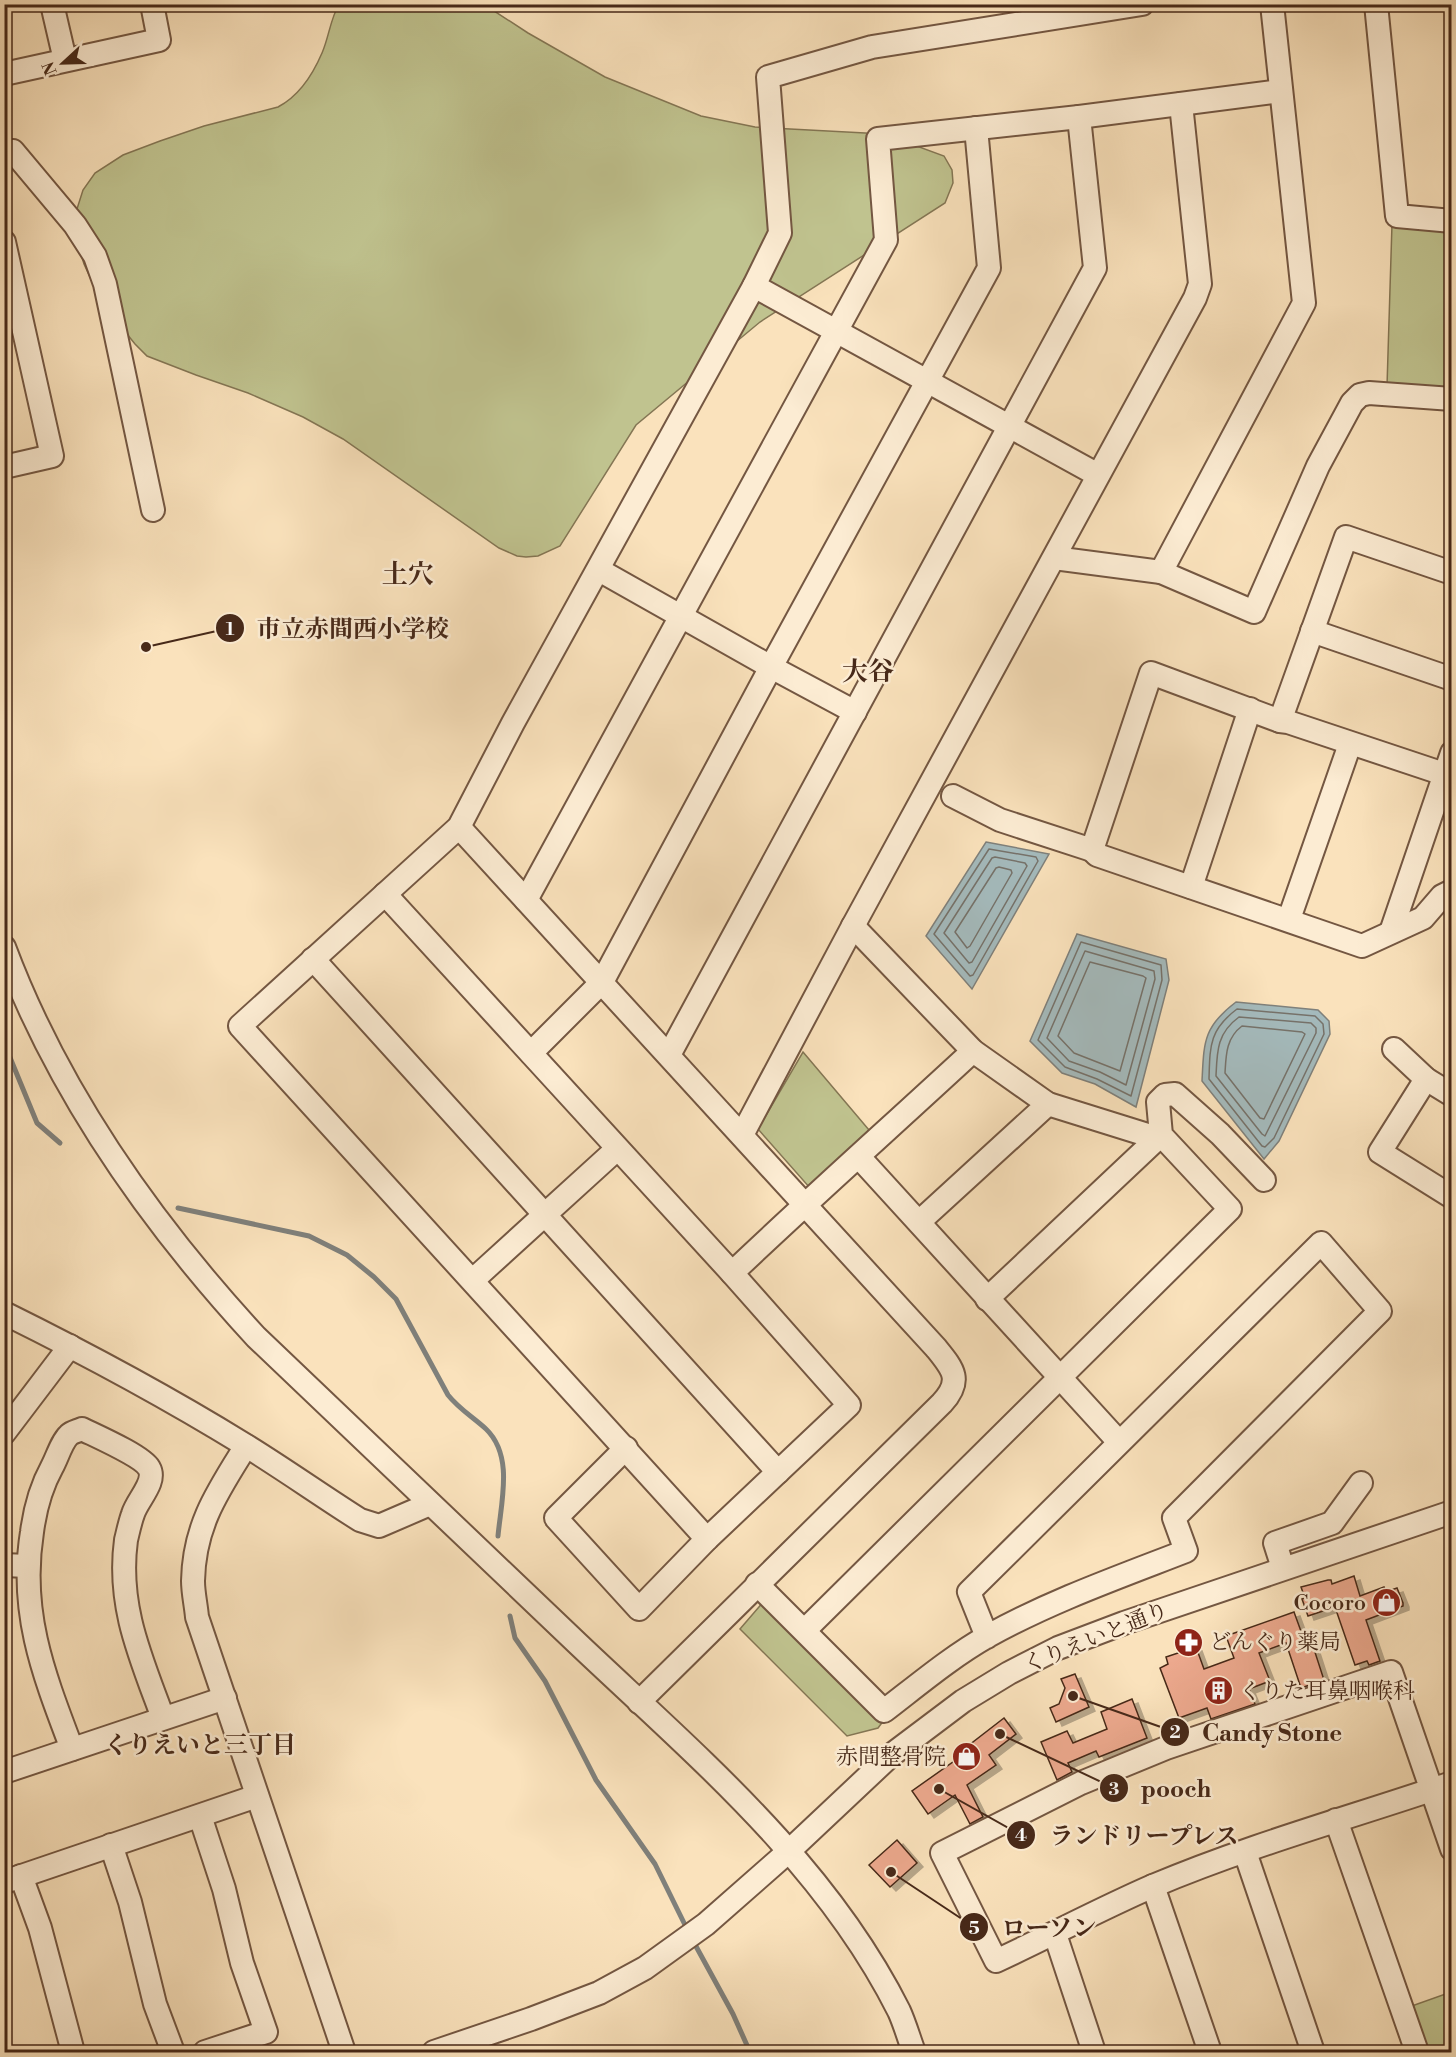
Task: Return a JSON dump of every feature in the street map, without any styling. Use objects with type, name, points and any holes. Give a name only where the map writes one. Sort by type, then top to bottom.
[{"type":"street","points":[[52,4],[65,60]]},
{"type":"street","points":[[4,74],[159,40],[152,4]]},
{"type":"street","points":[[707,1539],[240,1026],[459,827],[513,723],[754,286],[780,233],[768,76],[873,47],[1142,4]]},
{"type":"street","points":[[1161,572],[1304,303],[1272,4]]},
{"type":"street","points":[[1376,4],[1397,216],[1452,221]]},
{"type":"street","points":[[526,900],[886,240],[878,139],[1079,117],[1281,91]]},
{"type":"street","points":[[742,1135],[853,926],[1195,298],[1200,284],[1181,104]]},
{"type":"street","points":[[669,1055],[1095,268],[1079,117]]},
{"type":"street","points":[[531,1053],[602,982],[989,268],[976,128]]},
{"type":"street","points":[[4,152],[13,151],[75,225],[95,256],[105,284],[153,510]]},
{"type":"street","points":[[4,242],[52,456],[4,467]]},
{"type":"street","points":[[754,286],[1098,475]]},
{"type":"street","points":[[1054,558],[1161,572],[1254,612],[1318,466],[1352,402],[1360,394],[1369,393],[1452,399]]},
{"type":"street","points":[[1280,721],[1346,537],[1452,573]]},
{"type":"street","points":[[598,570],[855,712]]},
{"type":"street","points":[[1312,631],[1452,679]]},
{"type":"street","points":[[1092,850],[1151,673],[1446,780],[1391,932]]},
{"type":"street","points":[[1191,887],[1250,710]]},
{"type":"street","points":[[1289,919],[1350,744]]},
{"type":"street","points":[[953,796],[1000,820],[1092,850],[1097,855],[1289,919],[1362,946],[1423,918],[1442,896],[1452,891]]},
{"type":"street","points":[[459,827],[936,1347],[951,1365],[955,1379],[951,1393],[942,1403],[639,1702]]},
{"type":"street","points":[[385,894],[732,1273],[849,1405],[707,1539],[639,1609],[556,1518],[626,1448]]},
{"type":"street","points":[[805,1630],[1230,1209],[1159,1136],[1048,1104],[973,1051],[853,926]]},
{"type":"street","points":[[4,947],[42,1033],[86,1116],[150,1211],[212,1289],[256,1337],[715,1774],[789,1851],[826,1894],[869,1956],[900,2013],[914,2052]]},
{"type":"street","points":[[313,959],[778,1472]]},
{"type":"street","points":[[1394,1050],[1426,1078],[1452,1095]]},
{"type":"street","points":[[732,1273],[804,1204],[859,1157],[973,1051]]},
{"type":"street","points":[[1426,1078],[1380,1152],[1452,1197]]},
{"type":"street","points":[[987,1299],[1159,1136],[1158,1102],[1165,1095],[1175,1094],[1220,1134],[1264,1180]]},
{"type":"street","points":[[918,1222],[1048,1104]]},
{"type":"street","points":[[473,1280],[617,1149]]},
{"type":"street","points":[[859,1157],[1119,1442]]},
{"type":"street","points":[[757,1584],[884,1711],[943,1665],[987,1637],[1058,1601],[1186,1551],[1174,1518],[1380,1311],[1321,1243],[969,1592],[987,1637]]},
{"type":"street","points":[[4,1313],[148,1388],[246,1446],[360,1520],[379,1526],[430,1504]]},
{"type":"street","points":[[4,1433],[70,1346]]},
{"type":"street","points":[[72,1749],[53,1700],[36,1645],[28,1597],[27,1566],[35,1513],[46,1478],[69,1435],[82,1429],[141,1460],[150,1469],[151,1480],[133,1512],[126,1540],[125,1603],[163,1718]]},
{"type":"street","points":[[246,1446],[212,1500],[202,1526],[194,1558],[193,1584],[197,1617],[344,2052]]},
{"type":"street","points":[[1283,1568],[1275,1543],[1332,1522],[1361,1483]]},
{"type":"street","name":"くりえいと通り","points":[[434,2052],[599,1993],[645,1968],[706,1924],[789,1851],[890,1756],[963,1701],[1009,1673],[1058,1648],[1124,1623],[1452,1512]]},
{"type":"street","points":[[4,1565],[27,1566]]},
{"type":"street","points":[[1442,1786],[1336,1820],[1153,1886],[996,1962],[942,1853],[1081,1783],[1166,1748],[1391,1672],[1442,1786],[1452,1849]]},
{"type":"street","points":[[4,1772],[225,1698]]},
{"type":"street","points":[[73,2052],[40,1928],[13,1879],[257,1796]]},
{"type":"street","points":[[200,1816],[224,1889],[242,1963],[266,2032],[205,2052]]},
{"type":"street","points":[[1336,1820],[1417,2052]]},
{"type":"street","points":[[111,1845],[130,1902],[155,2004],[173,2052]]},
{"type":"street","points":[[1245,1852],[1313,2052]]},
{"type":"street","points":[[1153,1886],[1210,2052]]},
{"type":"street","points":[[1055,1934],[1094,2052]]},
{"type":"green space","points":[[339,4],[485,5],[528,33],[605,77],[701,116],[755,127],[884,134],[944,156],[952,170],[953,183],[945,203],[760,322],[636,425],[560,546],[538,556],[517,556],[499,548],[343,439],[303,417],[248,393],[147,356],[102,303],[84,264],[80,251],[76,212],[83,190],[95,173],[123,155],[160,141],[204,126],[278,107],[286,102],[305,84],[314,69]]},
{"type":"green space","points":[[1392,224],[1451,229],[1451,391],[1387,386]]},
{"type":"green space","points":[[803,1052],[869,1130],[810,1188],[758,1129]]},
{"type":"green space","points":[[764,1601],[884,1720],[878,1728],[847,1736],[740,1629]]},
{"type":"green space","points":[[1451,1992],[1451,2052],[1424,2052],[1409,2007]]},
{"type":"water","points":[[986,842],[1049,854],[972,989],[926,936]]},
{"type":"water","points":[[1077,934],[1166,959],[1169,980],[1136,1107],[1095,1084],[1062,1073],[1030,1041]]},
{"type":"water","points":[[1236,1002],[1318,1010],[1329,1021],[1330,1034],[1279,1141],[1264,1159],[1202,1081],[1207,1036],[1217,1019]]},
{"type":"building","points":[[1354,1576],[1360,1596],[1384,1587],[1386,1592],[1397,1588],[1403,1603],[1403,1606],[1366,1620],[1380,1661],[1369,1665],[1367,1661],[1355,1665],[1335,1607],[1308,1616],[1302,1599],[1305,1598],[1301,1587],[1328,1580],[1331,1580],[1332,1584]]},
{"type":"building","points":[[1294,1612],[1306,1645],[1312,1643],[1324,1680],[1301,1688],[1286,1643],[1259,1653],[1270,1681],[1249,1689],[1255,1704],[1211,1719],[1207,1708],[1179,1718],[1160,1668],[1168,1664],[1166,1657],[1196,1647],[1204,1669],[1234,1658],[1226,1636]]},
{"type":"building","points":[[1075,1674],[1089,1707],[1056,1722],[1050,1708],[1059,1704],[1065,1688],[1061,1679]]},
{"type":"building","points":[[1132,1699],[1147,1738],[1099,1757],[1096,1751],[1068,1763],[1072,1772],[1057,1780],[1041,1742],[1067,1731],[1073,1743],[1107,1729],[1101,1712]]},
{"type":"building","points":[[1004,1718],[1016,1734],[989,1755],[996,1765],[967,1785],[983,1817],[970,1824],[955,1795],[928,1814],[912,1791],[957,1759],[955,1756]]},
{"type":"building","points":[[897,1840],[917,1863],[890,1887],[869,1865]]},
{"type":"waterway","points":[[4,1043],[37,1123],[60,1143]]},
{"type":"waterway","points":[[178,1208],[309,1236],[347,1255],[396,1299],[448,1395],[495,1440],[500,1452],[504,1480],[498,1536]]},
{"type":"waterway","points":[[510,1616],[515,1638],[545,1681],[596,1780],[655,1864],[688,1931]]},
{"type":"waterway","points":[[692,1939],[733,2014],[750,2052]]},
{"type":"place","name":"市立赤間西小学校","points":[[146,647]]},
{"type":"place","name":"Cocoro","points":[[1387,1603]]},
{"type":"place","name":"どんぐり薬局","points":[[1188,1642]]},
{"type":"place","name":"くりた耳鼻咽喉科","points":[[1218,1691]]},
{"type":"place","name":"Candy Stone","points":[[1073,1696]]},
{"type":"place","name":"pooch","points":[[1000,1734]]},
{"type":"place","name":"赤間整骨院","points":[[967,1757]]},
{"type":"place","name":"ランドリープレス","points":[[939,1789]]},
{"type":"place","name":"ローソン","points":[[891,1872]]},
{"type":"district","name":"土穴","points":[[408,575]]},
{"type":"district","name":"大谷","points":[[868,672]]},
{"type":"district","name":"くりえいと三丁目","points":[[200,1746]]}]
